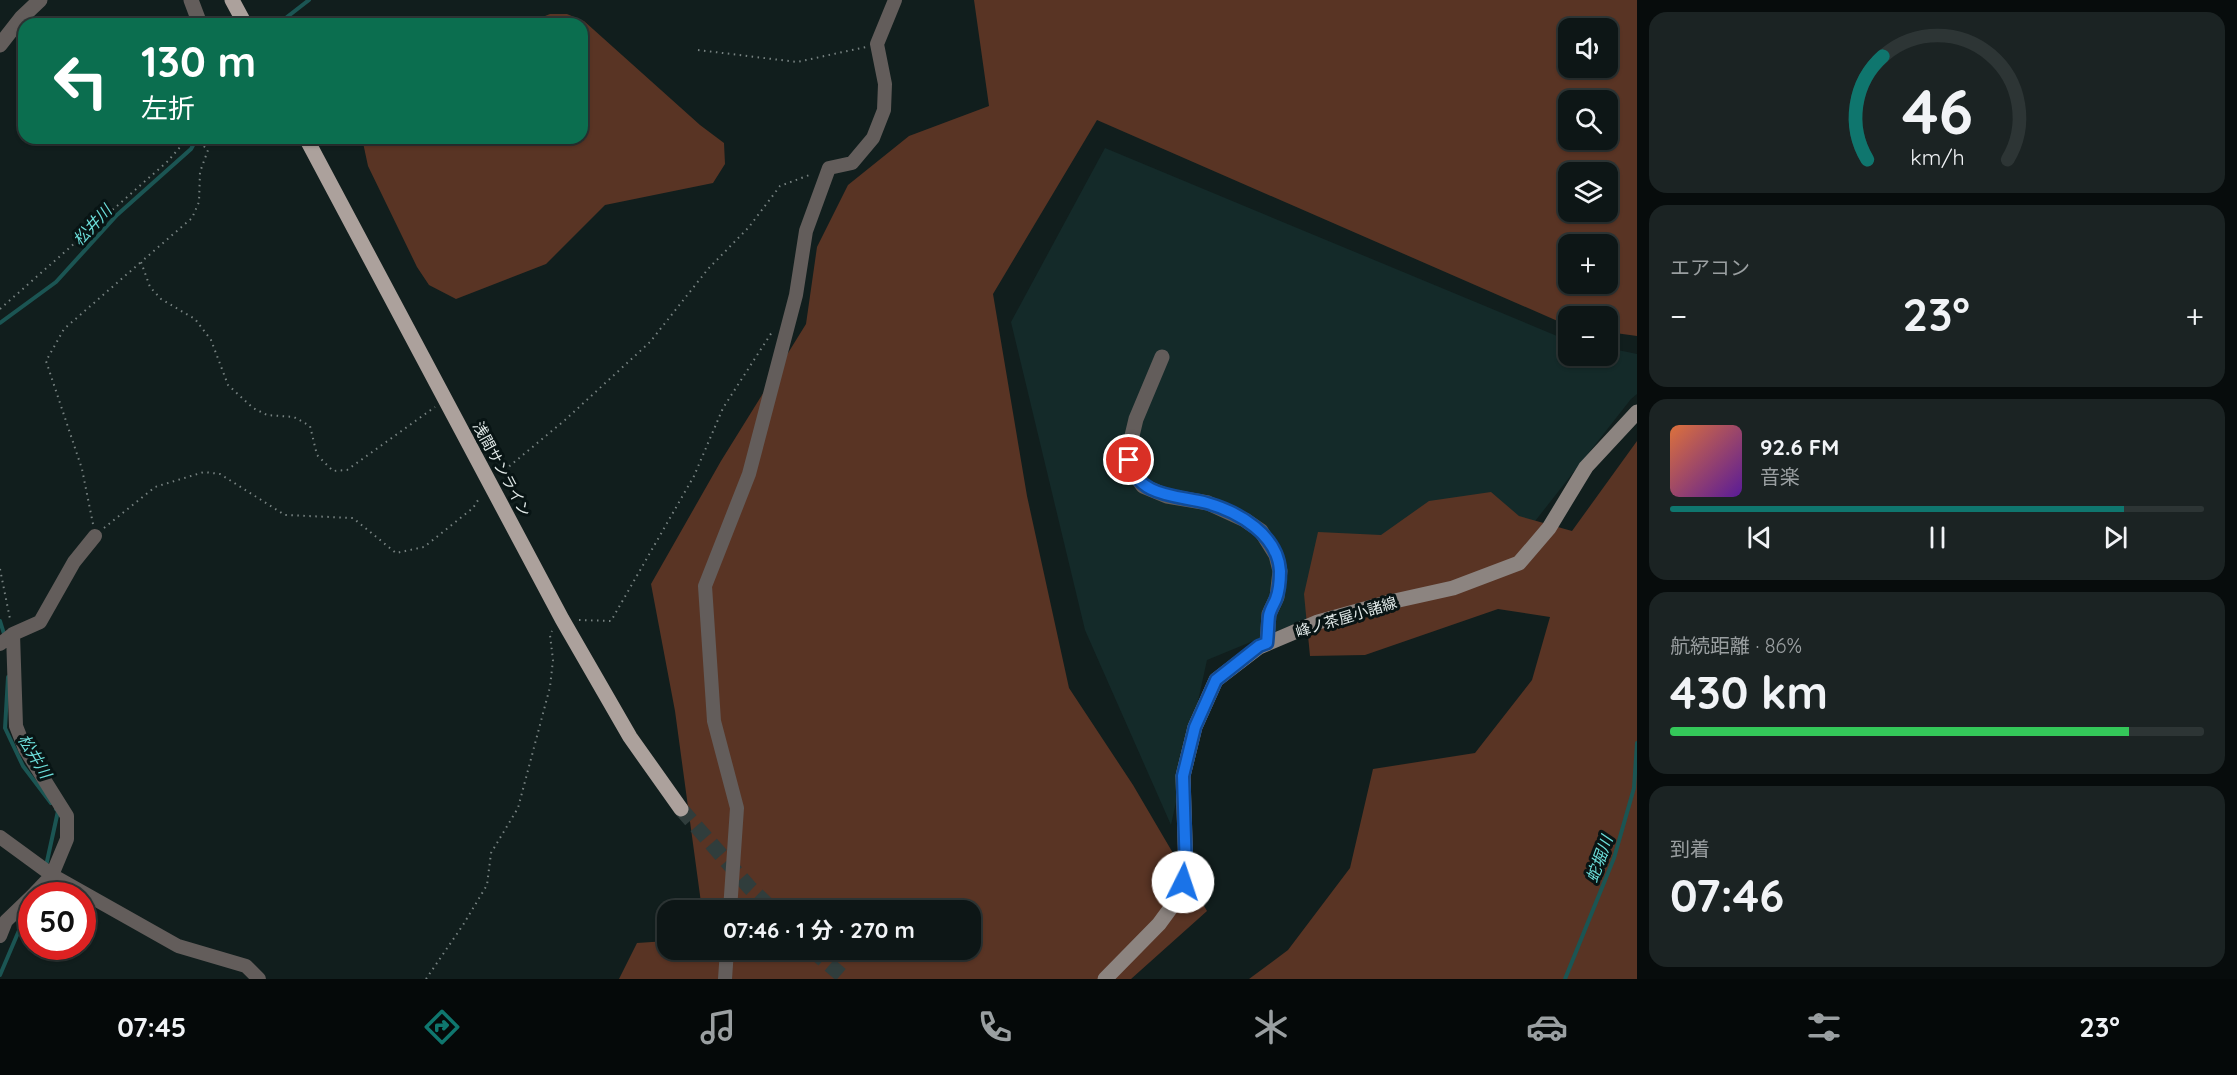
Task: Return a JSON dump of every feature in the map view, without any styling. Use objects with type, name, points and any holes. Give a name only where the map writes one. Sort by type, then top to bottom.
[{"type":"main road","points":[[232,0],[242,18]]},
{"type":"main road","name":"浅間サンライン","points":[[309,144],[562,619],[630,737],[681,809]]},
{"type":"main road","name":"峰ノ茶屋小諸線","points":[[1106,979],[1159,924],[1181,894],[1186,871],[1183,776],[1195,727],[1216,680],[1259,646],[1318,622],[1390,602],[1453,588],[1519,563],[1549,528],[1586,467],[1637,412]]},
{"type":"street","points":[[23,18],[40,0]]},
{"type":"street","points":[[190,0],[198,18]]},
{"type":"street","points":[[731,900],[737,808],[714,721],[705,586],[749,474],[796,295],[806,231],[829,168],[852,164],[873,138],[884,110],[885,84],[877,44],[895,0]]},
{"type":"street","points":[[3,39],[18,23]]},
{"type":"street","points":[[1162,357],[1136,419],[1131,440],[1130,467],[1143,486],[1167,496],[1208,503],[1245,520],[1260,531],[1276,555],[1280,572],[1277,597],[1269,614],[1267,643]]},
{"type":"street","points":[[0,644],[13,634],[40,622],[74,562],[95,536]]},
{"type":"street","points":[[13,634],[16,726],[25,749],[68,816],[67,839],[52,875],[45,882]]},
{"type":"street","points":[[0,837],[52,875],[178,945],[246,966],[259,979]]},
{"type":"street","points":[[0,936],[6,921],[18,909]]},
{"type":"street","points":[[725,979],[726,960]]},
{"type":"path","points":[[698,50],[797,62],[877,44]]},
{"type":"path","points":[[0,309],[168,161],[183,144]]},
{"type":"path","points":[[202,144],[208,150],[200,172],[199,202],[192,218],[64,329],[46,361],[82,469],[95,536],[155,487],[204,472],[220,474],[285,515],[353,518],[396,553],[424,547],[473,508],[489,484],[565,420],[650,342],[708,269],[749,227],[780,186],[829,168]]},
{"type":"path","points":[[141,262],[150,286],[161,299],[195,319],[211,340],[228,386],[253,408],[267,415],[294,417],[310,426],[317,455],[333,471],[347,470],[445,400]]},
{"type":"path","points":[[426,979],[487,885],[491,853],[518,808],[550,687],[553,660],[550,635],[562,619],[611,621],[694,476],[723,408],[772,332]]},
{"type":"path","points":[[0,569],[13,634]]},
{"type":"shaded area","points":[[974,0],[1637,0],[1637,336],[1618,333],[1618,306],[1558,306],[1558,321],[1097,120],[993,294],[1027,496],[1069,688],[1133,785],[1207,911],[1131,979],[619,979],[637,943],[657,942],[657,960],[981,960],[981,900],[701,900],[675,711],[651,584],[721,461],[806,324],[817,247],[848,185],[909,136],[989,106]]},
{"type":"shaded area","points":[[550,14],[567,14],[577,18],[540,18]]},
{"type":"shaded area","points":[[588,25],[700,125],[724,143],[725,164],[713,183],[605,205],[546,264],[456,299],[429,285],[417,267],[368,166],[363,144],[588,144]]},
{"type":"shaded area","points":[[1105,148],[1558,336],[1558,366],[1618,366],[1618,350],[1637,354],[1637,394],[1510,553],[1382,588],[1207,660],[1171,825],[1085,630],[1011,322]]},
{"type":"shaded area","points":[[1637,441],[1637,979],[1249,979],[1288,950],[1350,868],[1373,769],[1475,753],[1532,680],[1550,617],[1498,609],[1365,655],[1310,656],[1304,594],[1318,532],[1381,535],[1429,501],[1491,492],[1519,516],[1572,531]]},
{"type":"waterway","name":"松井川","points":[[286,18],[309,0]]},
{"type":"waterway","name":"松井川","points":[[0,323],[56,282],[117,215],[191,149],[194,144]]},
{"type":"waterway","name":"松井川","points":[[0,621],[5,637]]},
{"type":"waterway","name":"松井川","points":[[8,677],[5,728],[23,766],[51,803]]},
{"type":"waterway","name":"蛇堀川","points":[[1565,979],[1614,858],[1634,788],[1637,743]]},
{"type":"waterway","name":"松井川","points":[[46,866],[58,811],[56,809]]},
{"type":"waterway","name":"松井川","points":[[0,975],[18,933]]},
{"type":"tunnel","points":[[681,809],[763,900]]},
{"type":"tunnel","points":[[824,960],[846,979]]},
{"type":"route","points":[[1129,460],[1130,467],[1143,486],[1167,496],[1208,503],[1245,520],[1260,531],[1276,555],[1280,572],[1277,597],[1269,614],[1267,643],[1259,646],[1216,680],[1195,727],[1183,776],[1186,871],[1183,882]]}]
